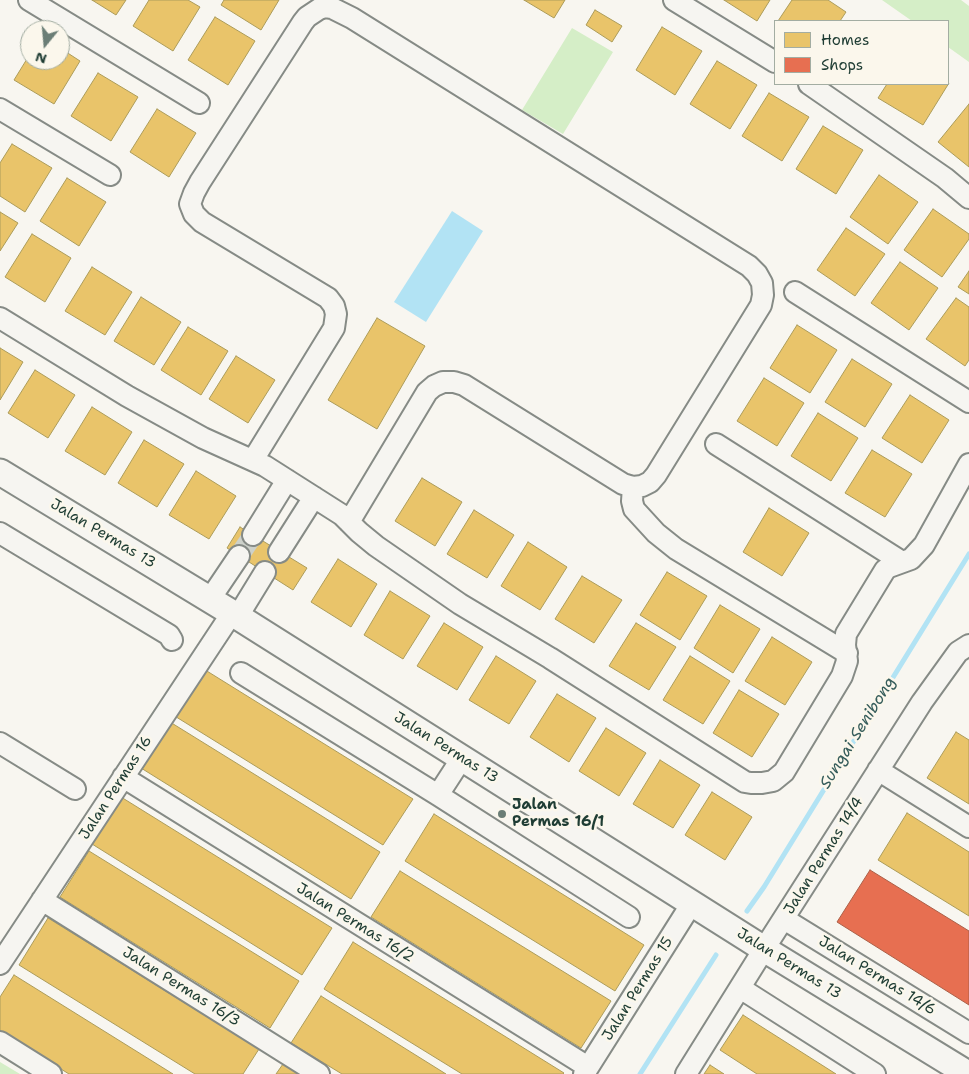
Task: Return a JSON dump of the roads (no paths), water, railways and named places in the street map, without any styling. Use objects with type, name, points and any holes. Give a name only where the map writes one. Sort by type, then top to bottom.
[{"type":"main road","name":"Jalan Permas 13","points":[[0,472],[235,614],[764,949],[968,1074]]},
{"type":"street","points":[[29,0],[199,103]]},
{"type":"street","points":[[674,0],[774,61]]},
{"type":"street","points":[[253,460],[334,328],[336,314],[334,306],[328,298],[202,222],[194,214],[190,204],[200,182],[303,22],[313,13],[325,7],[332,8],[352,18],[749,266],[757,274],[762,283],[762,305],[650,482],[642,486],[633,487],[623,484],[464,385],[454,382],[443,382],[427,392],[349,522]]},
{"type":"street","points":[[810,85],[945,178],[969,198]]},
{"type":"street","points":[[0,109],[110,175]]},
{"type":"street","points":[[795,292],[969,402]]},
{"type":"street","points":[[0,318],[127,396],[203,438],[265,466],[342,515],[376,546],[460,604],[550,658],[745,782],[751,783],[767,783],[784,772],[842,676],[847,661],[846,634],[884,570],[916,555],[924,545],[969,464]]},
{"type":"street","points":[[716,444],[902,562]]},
{"type":"street","points":[[253,535],[287,480]]},
{"type":"street","points":[[633,487],[632,501],[634,509],[656,533],[676,549],[847,653]]},
{"type":"street","points":[[279,552],[314,497]]},
{"type":"street","points":[[0,533],[169,635],[172,640]]},
{"type":"street","points":[[210,599],[239,556]]},
{"type":"street","name":"Jalan Permas 16","points":[[0,964],[123,777],[265,572]]},
{"type":"street","name":"Jalan Permas 14/4","points":[[686,1074],[922,702],[958,652],[969,645]]},
{"type":"street","points":[[241,673],[438,794],[629,916]]},
{"type":"street","points":[[0,743],[75,789]]},
{"type":"street","points":[[438,794],[462,758]]},
{"type":"street","points":[[878,770],[969,828]]},
{"type":"street","name":"Jalan Permas 16/2","points":[[123,777],[586,1071]]},
{"type":"street","name":"Jalan Permas 16/3","points":[[42,900],[319,1074]]},
{"type":"street","name":"Jalan Permas 15","points":[[586,1071],[692,903]]},
{"type":"street","name":"Jalan Permas 14/6","points":[[784,918],[969,1033]]},
{"type":"street","points":[[740,988],[875,1074]]},
{"type":"street","points":[[0,1042],[51,1074]]},
{"type":"water","points":[[452,211],[483,231],[426,322],[394,302]]},
{"type":"waterway","name":"Sungai Senibong","points":[[747,911],[764,887],[969,554]]},
{"type":"waterway","name":"Sungai Senibong","points":[[640,1074],[716,955]]},
{"type":"tunnel","points":[[239,556],[253,535]]},
{"type":"place","name":"Jalan Permas 16/1","points":[[502,814]]}]
